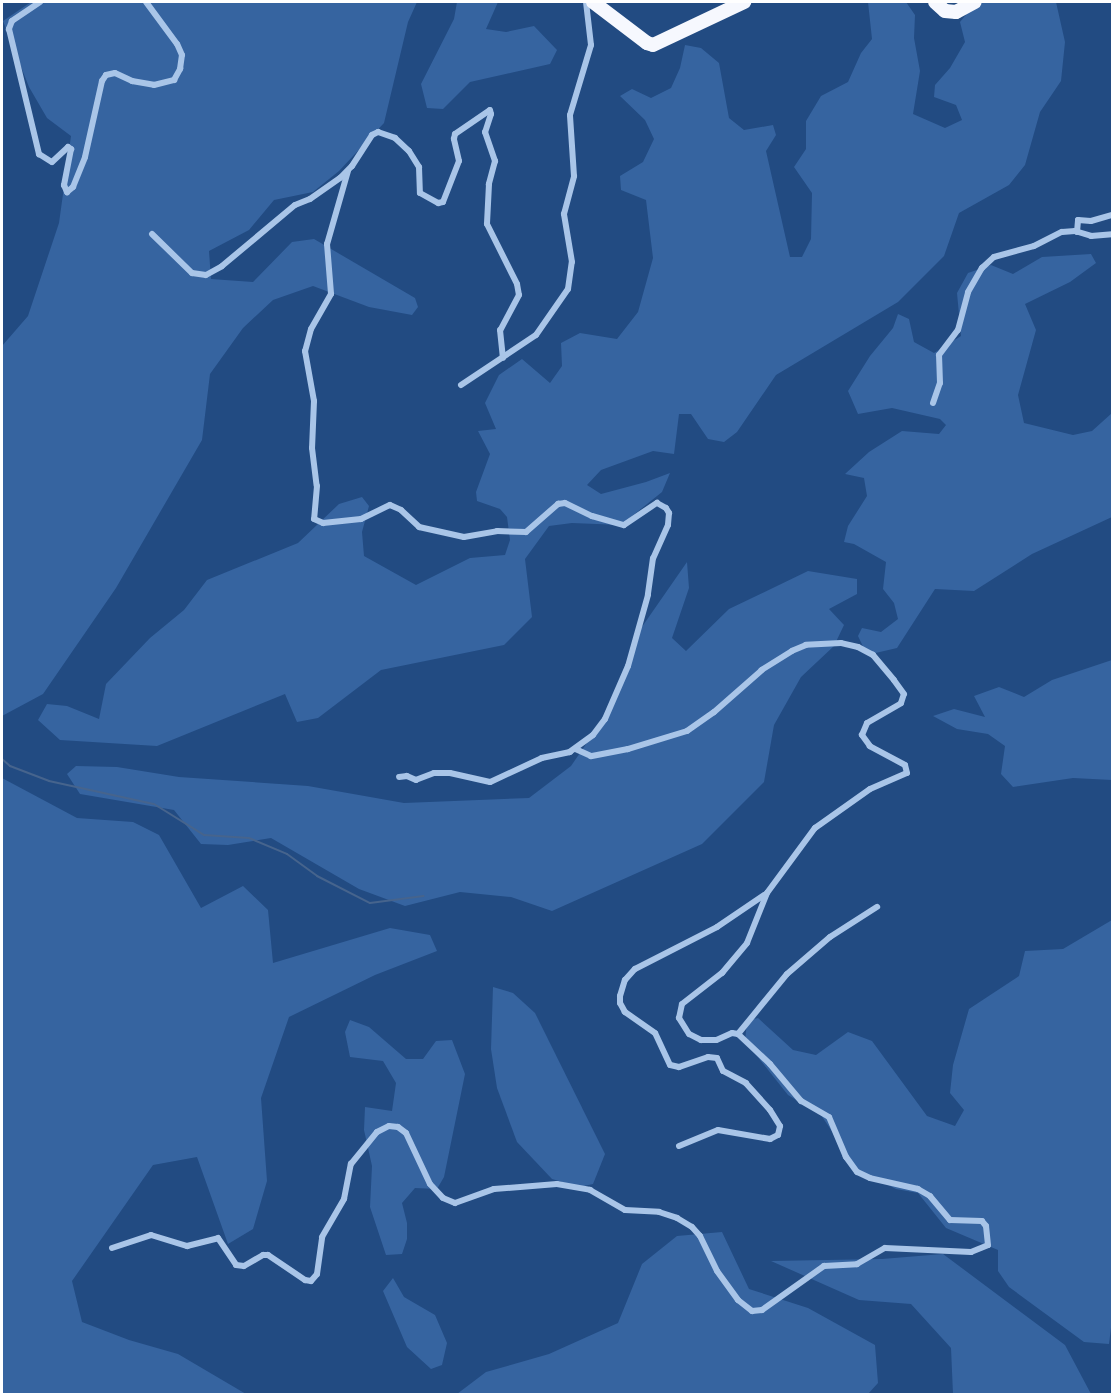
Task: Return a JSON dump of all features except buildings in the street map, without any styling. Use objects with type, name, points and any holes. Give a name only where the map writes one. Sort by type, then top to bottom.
[{"type":"highway","points":[[593,2],[647,43],[653,45],[744,2]]},
{"type":"highway","points":[[935,2],[945,10],[956,12],[975,2]]},
{"type":"street","points":[[40,2],[12,21],[9,29],[39,154],[52,162],[68,147],[71,148],[63,185],[67,192],[73,187],[85,157],[102,81],[106,75],[115,73],[132,81],[153,85],[168,82],[177,75],[182,55],[177,44],[146,2]]},
{"type":"street","points":[[461,385],[543,327],[563,299],[570,279],[572,262],[564,214],[574,176],[570,115],[591,45],[586,2]]},
{"type":"street","points":[[399,777],[407,776],[416,780],[443,772],[490,782],[542,758],[564,754],[575,749],[598,729],[623,679],[648,596],[653,558],[668,525],[669,513],[657,503],[624,525],[592,516],[565,502],[558,504],[526,532],[496,531],[464,537],[419,527],[401,510],[390,505],[361,519],[322,523],[314,519],[317,486],[312,448],[314,401],[305,351],[311,329],[331,294],[327,244],[348,171],[372,135],[378,132],[385,133],[403,145],[416,161],[420,193],[438,203],[443,202],[459,161],[455,134],[491,111],[485,132],[495,161],[489,184],[487,225],[517,284],[519,295],[500,330],[502,358]]},
{"type":"street","points":[[152,234],[192,273],[206,275],[222,266],[292,207],[309,199],[348,171]]},
{"type":"street","points":[[1077,232],[1078,220],[1090,221],[1113,215]]},
{"type":"street","points":[[933,403],[940,383],[939,355],[958,330],[968,292],[982,268],[1003,254],[1034,246],[1062,231],[1091,236],[1113,234]]},
{"type":"street","points":[[112,1248],[151,1235],[187,1246],[218,1238],[236,1265],[244,1266],[266,1254],[305,1280],[313,1280],[317,1274],[322,1237],[344,1199],[351,1164],[373,1137],[389,1126],[398,1126],[406,1133],[429,1184],[443,1198],[455,1203],[494,1189],[557,1184],[590,1190],[626,1210],[666,1213],[677,1218],[692,1227],[700,1236],[717,1271],[738,1300],[752,1311],[762,1310],[824,1266],[857,1264],[885,1248],[974,1251],[986,1247],[987,1226],[979,1220],[950,1220],[930,1196],[918,1189],[870,1178],[857,1172],[846,1157],[829,1117],[801,1101],[770,1064],[738,1034],[732,1033],[716,1040],[696,1039],[681,1022],[679,1009],[687,999],[722,973],[747,943],[767,893],[820,824],[876,786],[907,773],[905,765],[870,746],[863,739],[867,723],[897,706],[903,698],[902,690],[873,655],[858,647],[841,643],[806,645],[762,670],[714,712],[687,731],[628,749],[591,756],[575,749]]},
{"type":"street","points":[[679,1146],[718,1130],[770,1139],[777,1135],[780,1126],[751,1089],[742,1081],[723,1071],[714,1057],[679,1067],[670,1065],[653,1030],[622,1007],[619,1000],[623,988],[635,969],[717,927],[767,893]]},
{"type":"street","points":[[738,1034],[787,974],[830,937],[877,907]]},
{"type":"shaded area","points":[[31,2],[417,2],[408,22],[384,123],[339,171],[313,192],[274,200],[249,230],[209,251],[211,279],[253,282],[292,242],[314,239],[415,298],[418,307],[412,315],[369,307],[313,286],[273,300],[243,328],[210,374],[202,440],[116,588],[43,694],[2,716],[2,346],[28,316],[59,223],[71,136],[47,118],[29,87],[3,21]]},
{"type":"shaded area","points":[[457,2],[498,2],[486,29],[506,32],[534,26],[557,50],[550,64],[470,82],[443,109],[427,108],[421,84],[454,19]]},
{"type":"shaded area","points":[[868,2],[906,2],[915,15],[914,38],[920,71],[913,114],[945,128],[962,120],[956,105],[934,97],[935,85],[950,68],[965,42],[960,22],[973,6],[977,2],[1056,2],[1065,42],[1061,81],[1040,112],[1025,165],[1009,185],[959,213],[944,256],[898,302],[776,375],[737,432],[724,442],[708,439],[691,414],[679,414],[674,454],[653,451],[601,470],[587,485],[601,494],[670,473],[662,492],[621,525],[572,523],[549,526],[525,559],[532,617],[504,645],[381,670],[318,718],[297,722],[285,694],[157,746],[60,740],[38,720],[47,704],[67,706],[99,719],[106,684],[150,638],[184,610],[207,580],[298,543],[339,504],[362,497],[369,506],[362,532],[364,556],[416,585],[470,558],[505,555],[510,540],[507,517],[500,509],[477,501],[476,492],[490,454],[478,431],[496,429],[485,403],[499,375],[522,359],[550,383],[562,366],[561,343],[580,333],[617,339],[638,312],[653,258],[646,200],[621,190],[620,176],[643,162],[654,139],[645,120],[620,96],[632,89],[651,98],[671,88],[680,68],[685,45],[701,48],[719,63],[729,118],[744,130],[773,125],[776,135],[766,151],[790,257],[802,257],[811,239],[812,193],[794,167],[806,149],[806,121],[821,96],[848,82],[861,53],[872,39]]},
{"type":"shaded area","points":[[1091,254],[1096,263],[1070,282],[1025,304],[1036,330],[1018,395],[1024,423],[1073,435],[1092,431],[1112,413],[1112,517],[1032,554],[974,591],[935,589],[897,648],[867,655],[858,636],[862,628],[881,632],[898,619],[894,603],[883,589],[886,562],[854,544],[844,542],[848,526],[867,496],[864,478],[845,474],[869,452],[902,431],[939,434],[946,425],[940,419],[892,408],[858,414],[848,391],[870,356],[893,328],[898,314],[909,319],[914,342],[934,353],[961,336],[957,293],[968,273],[991,265],[1013,274],[1042,257]]},
{"type":"shaded area","points":[[687,562],[689,588],[672,638],[686,651],[729,609],[808,571],[857,579],[857,594],[829,609],[844,625],[834,646],[801,677],[774,725],[764,782],[702,844],[552,911],[511,897],[460,892],[405,906],[359,889],[271,838],[228,845],[201,844],[174,810],[80,794],[67,774],[76,766],[117,767],[179,777],[308,786],[404,803],[529,798],[571,766],[604,718],[628,672],[637,634]]},
{"type":"shaded area","points":[[1112,660],[1112,780],[1073,778],[1013,787],[1001,774],[1005,746],[988,734],[957,729],[933,716],[954,709],[985,717],[974,696],[999,687],[1024,697],[1052,680]]},
{"type":"shaded area","points":[[2,778],[77,818],[133,822],[159,835],[201,908],[243,886],[268,910],[273,963],[390,928],[430,935],[437,951],[375,975],[289,1017],[261,1098],[267,1181],[253,1229],[228,1244],[197,1157],[153,1165],[72,1281],[82,1322],[129,1340],[178,1354],[246,1394],[2,1394]]},
{"type":"shaded area","points":[[1112,920],[1112,1320],[1109,1344],[1084,1342],[1009,1287],[998,1271],[998,1250],[946,1228],[918,1193],[896,1189],[857,1169],[821,1115],[788,1095],[745,1041],[747,1021],[758,1018],[793,1050],[816,1055],[848,1032],[872,1041],[927,1116],[955,1126],[964,1110],[950,1093],[953,1065],[969,1009],[1019,976],[1025,951],[1063,949]]},
{"type":"shaded area","points":[[493,987],[513,993],[535,1013],[605,1154],[593,1184],[579,1187],[552,1179],[517,1142],[497,1088],[491,1049]]},
{"type":"shaded area","points":[[350,1020],[369,1027],[406,1059],[423,1059],[436,1041],[452,1040],[465,1074],[444,1177],[437,1189],[415,1188],[402,1203],[407,1223],[407,1239],[402,1254],[386,1255],[370,1207],[372,1166],[364,1130],[365,1107],[392,1111],[396,1083],[383,1061],[350,1057],[345,1032]]},
{"type":"shaded area","points":[[722,1232],[749,1289],[808,1308],[875,1345],[878,1383],[868,1394],[457,1394],[486,1372],[549,1354],[618,1323],[642,1264],[677,1236]]},
{"type":"shaded area","points":[[943,1254],[1065,1345],[1091,1394],[953,1394],[951,1348],[911,1304],[859,1300],[771,1261],[882,1259]]},
{"type":"shaded area","points":[[393,1278],[404,1297],[435,1315],[447,1343],[442,1365],[431,1369],[407,1347],[383,1291]]},
{"type":"waterway","points":[[2,759],[10,766],[49,781],[154,804],[204,835],[249,838],[287,854],[317,876],[370,903],[424,896]]}]
